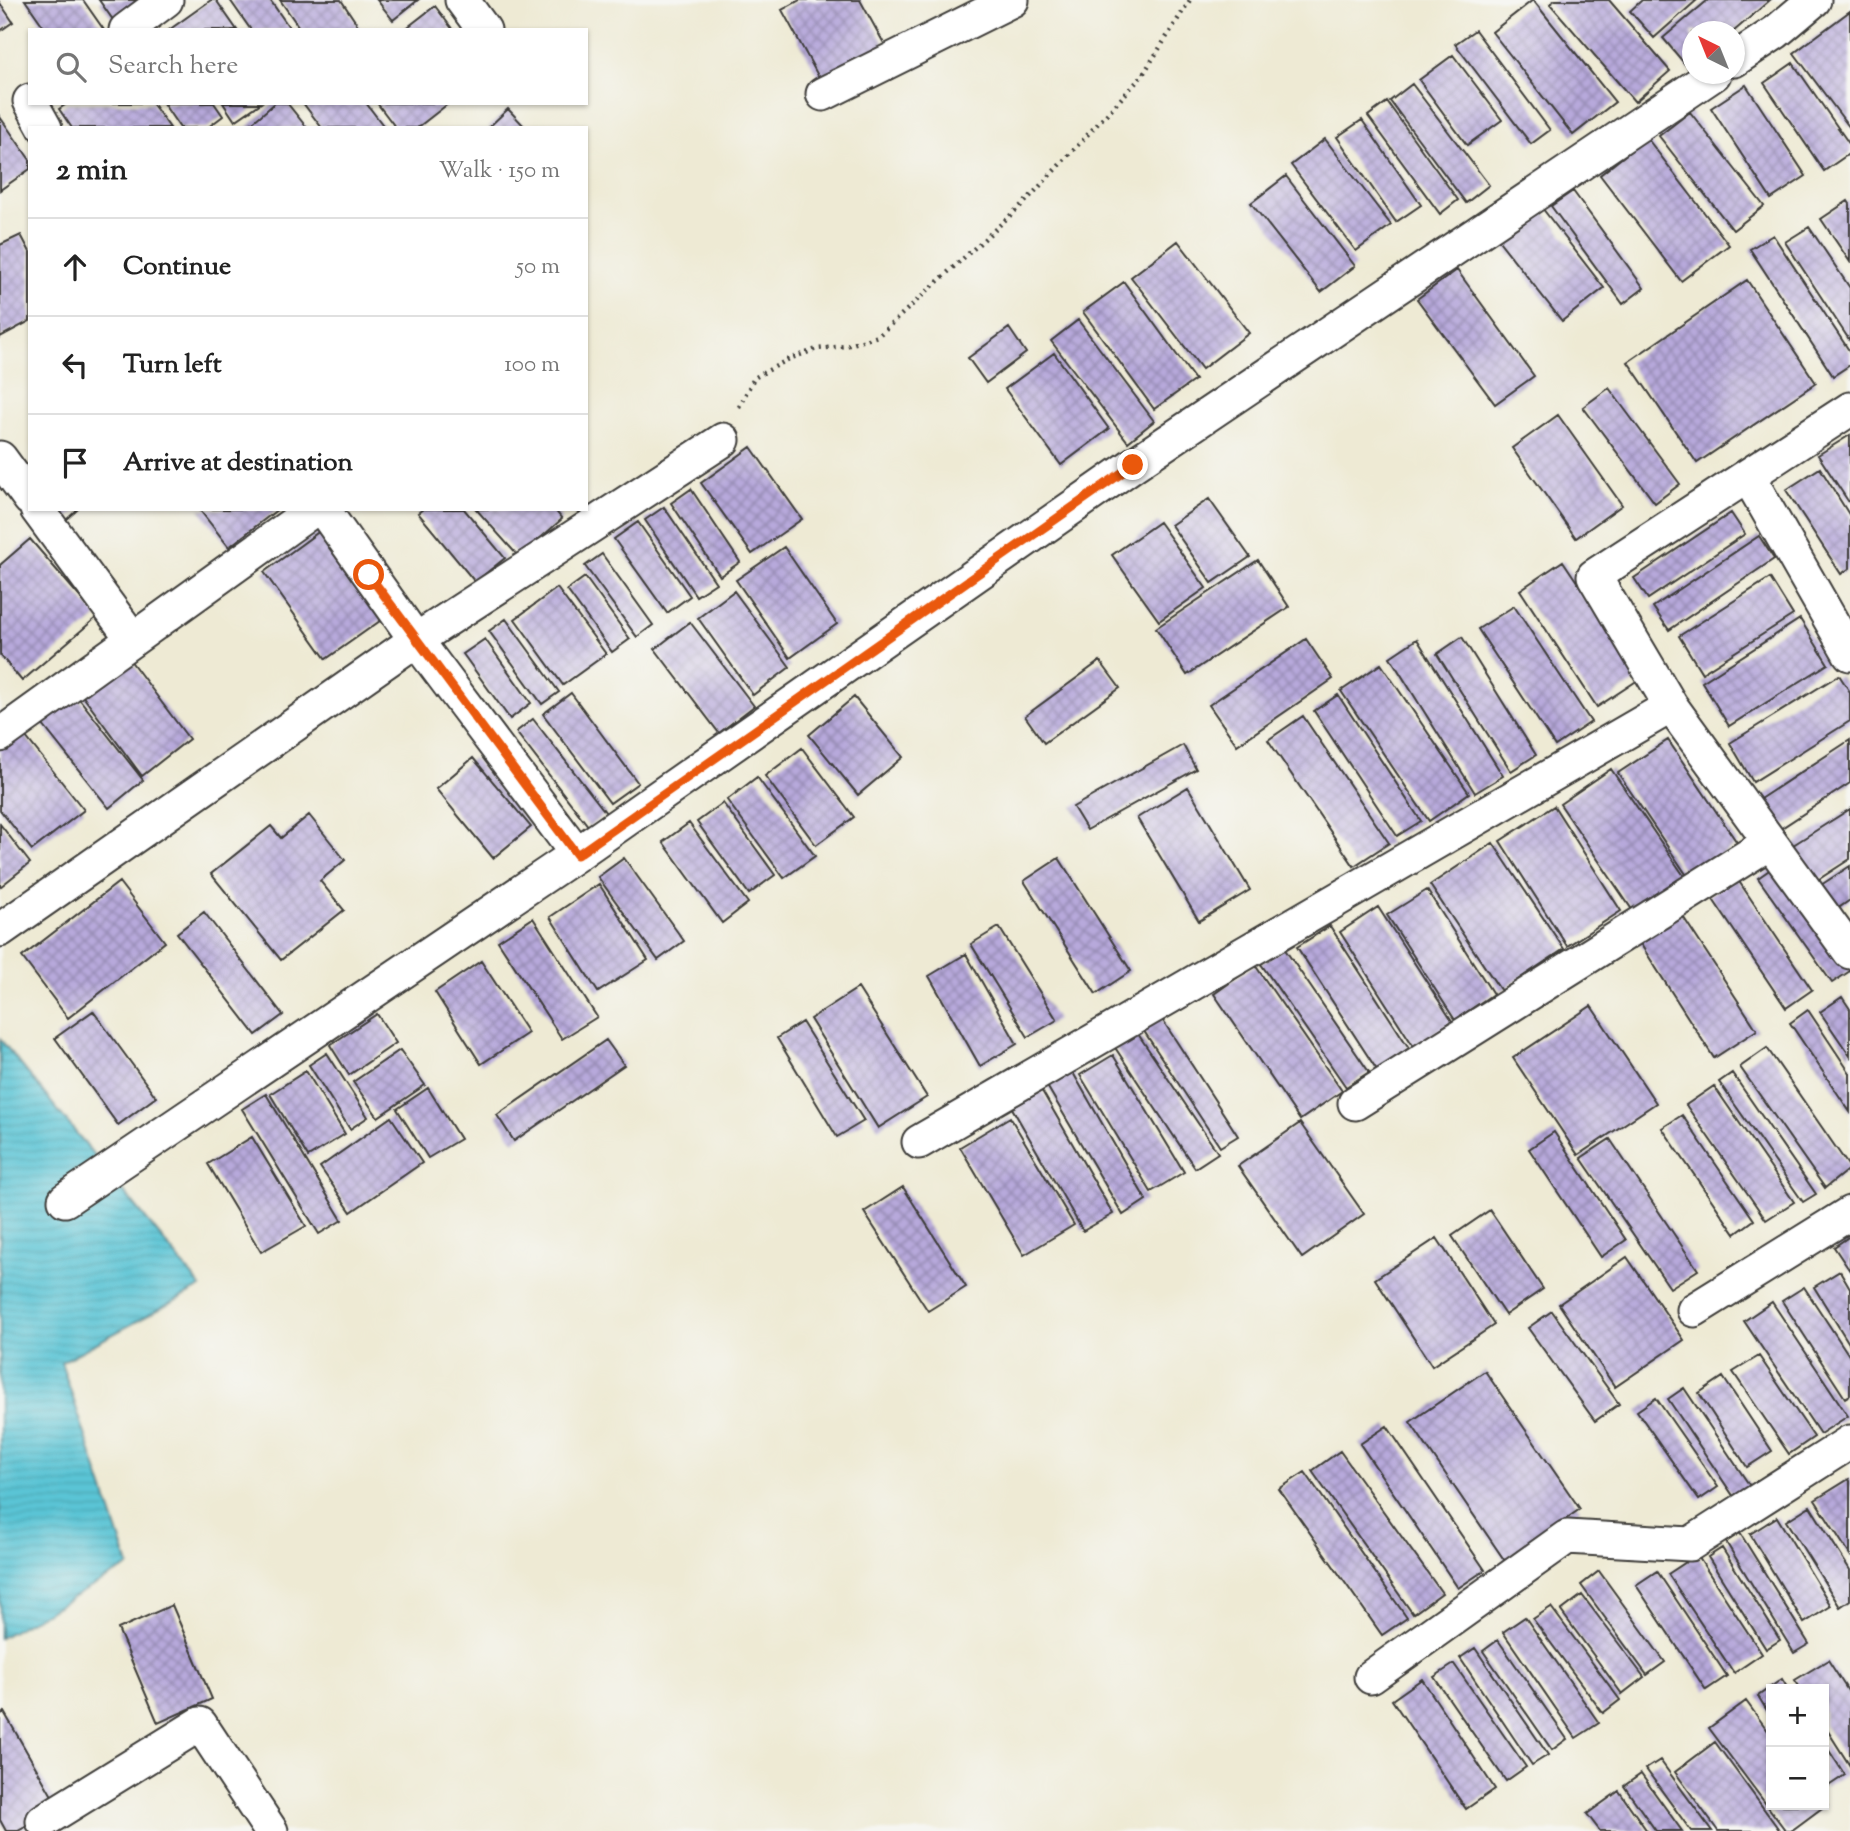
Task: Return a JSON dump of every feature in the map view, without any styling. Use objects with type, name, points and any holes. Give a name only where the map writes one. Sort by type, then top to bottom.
[{"type":"street","points":[[129,28],[166,0]]},
{"type":"street","points":[[462,0],[483,28]]},
{"type":"street","points":[[823,94],[1012,0]]},
{"type":"street","points":[[1745,53],[1776,32],[1814,0]]},
{"type":"street","points":[[65,1200],[577,855],[1133,465],[1699,84]]},
{"type":"street","points":[[32,105],[44,126]]},
{"type":"street","points":[[1850,410],[1594,576],[1671,706],[1850,952]]},
{"type":"street","points":[[0,930],[416,640],[723,440]]},
{"type":"street","points":[[0,458],[28,496]]},
{"type":"street","points":[[1748,477],[1848,646]]},
{"type":"street","points":[[38,511],[132,638]]},
{"type":"street","points":[[0,735],[311,511]]},
{"type":"street","points":[[324,511],[416,640],[577,855]]},
{"type":"street","points":[[919,1142],[1671,706]]},
{"type":"street","points":[[1355,1103],[1769,843]]},
{"type":"street","points":[[1694,1310],[1850,1213]]},
{"type":"street","points":[[1371,1677],[1567,1537],[1690,1544],[1850,1442]]},
{"type":"street","points":[[43,1821],[200,1724],[271,1831]]},
{"type":"path","points":[[723,440],[754,378],[789,359],[817,349],[846,346],[878,336],[1026,201],[1142,76],[1190,0]]},
{"type":"water","points":[[0,1039],[201,1287],[61,1362],[129,1566],[0,1638]]},
{"type":"building","points":[[25,0],[83,0],[103,28],[45,28]]},
{"type":"building","points":[[99,0],[149,0],[116,24]]},
{"type":"building","points":[[211,0],[216,0],[236,28],[172,28]]},
{"type":"building","points":[[230,0],[270,0],[290,28],[250,28]]},
{"type":"building","points":[[280,0],[341,0],[360,28],[300,28]]},
{"type":"building","points":[[377,0],[418,0],[393,20]]},
{"type":"building","points":[[800,0],[860,0],[886,47],[822,83],[782,10]]},
{"type":"building","points":[[1533,0],[1615,102],[1573,135],[1492,32]]},
{"type":"building","points":[[1555,0],[1609,0],[1670,71],[1635,102],[1550,4]]},
{"type":"building","points":[[1642,0],[1697,0],[1654,38],[1630,11]]},
{"type":"building","points":[[1708,0],[1770,0],[1745,22],[1683,21]]},
{"type":"building","points":[[0,3],[13,22],[0,31]]},
{"type":"building","points":[[435,6],[452,28],[407,28]]},
{"type":"building","points":[[1850,11],[1850,128],[1794,53]]},
{"type":"building","points":[[1682,22],[1682,61],[1663,38]]},
{"type":"building","points":[[1475,30],[1550,130],[1531,144],[1455,44]]},
{"type":"building","points":[[1453,55],[1502,120],[1467,145],[1419,80]]},
{"type":"building","points":[[1793,63],[1850,145],[1850,153],[1824,171],[1764,83]]},
{"type":"building","points":[[1412,84],[1489,185],[1466,203],[1390,101]]},
{"type":"building","points":[[1746,85],[1806,176],[1771,199],[1711,108]]},
{"type":"building","points":[[1387,102],[1458,200],[1440,214],[1368,116]]},
{"type":"building","points":[[65,105],[153,105],[169,126],[71,126],[59,109]]},
{"type":"building","points":[[164,105],[215,105],[223,116],[210,126],[179,126]]},
{"type":"building","points":[[224,105],[258,105],[235,121]]},
{"type":"building","points":[[273,105],[289,105],[305,126],[248,126]]},
{"type":"building","points":[[305,105],[368,105],[383,126],[320,126]]},
{"type":"building","points":[[379,105],[446,105],[420,126],[394,126]]},
{"type":"building","points":[[508,109],[524,126],[490,126]]},
{"type":"building","points":[[1690,112],[1764,206],[1733,230],[1659,136]]},
{"type":"building","points":[[0,117],[28,157],[28,170],[0,190]]},
{"type":"building","points":[[1362,120],[1421,205],[1396,222],[1337,137]]},
{"type":"building","points":[[1647,138],[1729,245],[1681,281],[1600,175]]},
{"type":"building","points":[[1325,139],[1391,225],[1356,251],[1291,165]]},
{"type":"building","points":[[1286,176],[1355,266],[1321,292],[1251,203]]},
{"type":"building","points":[[1573,191],[1644,288],[1623,304],[1551,206]]},
{"type":"building","points":[[1848,201],[1850,204],[1850,262],[1821,219]]},
{"type":"building","points":[[1539,204],[1604,288],[1562,321],[1496,237]]},
{"type":"building","points":[[1809,227],[1850,288],[1850,341],[1785,242]]},
{"type":"building","points":[[21,235],[28,248],[28,322],[0,337],[0,245]]},
{"type":"building","points":[[1773,235],[1850,352],[1850,365],[1833,376],[1750,249]]},
{"type":"building","points":[[1178,241],[1249,333],[1202,369],[1131,277]]},
{"type":"building","points":[[1457,270],[1534,376],[1495,404],[1417,299]]},
{"type":"building","points":[[1747,280],[1816,383],[1697,463],[1628,362]]},
{"type":"building","points":[[1124,282],[1195,380],[1154,409],[1083,312]]},
{"type":"building","points":[[1078,320],[1154,421],[1128,442],[1051,341]]},
{"type":"building","points":[[1009,328],[1026,353],[986,383],[968,358]]},
{"type":"building","points":[[1054,353],[1109,429],[1061,465],[1005,389]]},
{"type":"building","points":[[1609,388],[1680,484],[1655,503],[1583,407]]},
{"type":"building","points":[[1558,415],[1622,505],[1576,538],[1512,448]]},
{"type":"building","points":[[1850,435],[1850,504],[1818,455]]},
{"type":"building","points":[[751,447],[802,519],[752,554],[701,483]]},
{"type":"building","points":[[1820,468],[1850,516],[1850,568],[1841,574],[1786,490]]},
{"type":"building","points":[[691,489],[740,562],[720,576],[671,503]]},
{"type":"building","points":[[1209,499],[1250,557],[1212,583],[1171,525]]},
{"type":"building","points":[[664,507],[716,583],[696,596],[645,520]]},
{"type":"building","points":[[57,511],[76,511],[65,521]]},
{"type":"building","points":[[201,511],[275,511],[229,547]]},
{"type":"building","points":[[466,511],[505,558],[475,582],[418,513]]},
{"type":"building","points":[[478,511],[556,511],[562,519],[519,557]]},
{"type":"building","points":[[1731,513],[1745,534],[1648,599],[1634,578]]},
{"type":"building","points":[[638,522],[690,596],[667,613],[614,539]]},
{"type":"building","points":[[1159,522],[1206,588],[1159,621],[1112,555]]},
{"type":"building","points":[[324,528],[387,616],[326,659],[264,572]]},
{"type":"building","points":[[1759,536],[1774,559],[1669,630],[1653,607]]},
{"type":"building","points":[[30,539],[97,617],[22,681],[0,655],[0,565]]},
{"type":"building","points":[[784,547],[837,624],[790,658],[736,580]]},
{"type":"building","points":[[602,554],[653,625],[637,637],[585,566]]},
{"type":"building","points":[[1258,560],[1289,607],[1187,675],[1156,628]]},
{"type":"building","points":[[1563,561],[1641,678],[1597,707],[1520,590]]},
{"type":"building","points":[[585,577],[630,639],[612,652],[567,590]]},
{"type":"building","points":[[1770,578],[1793,615],[1702,673],[1679,636]]},
{"type":"building","points":[[557,588],[606,654],[563,685],[515,619]]},
{"type":"building","points":[[734,591],[790,667],[753,695],[698,618]]},
{"type":"building","points":[[1514,606],[1591,722],[1555,746],[1478,629]]},
{"type":"building","points":[[506,619],[559,692],[542,704],[489,631]]},
{"type":"building","points":[[1800,619],[1828,664],[1729,726],[1702,682]]},
{"type":"building","points":[[690,622],[754,706],[719,733],[655,649]]},
{"type":"building","points":[[1462,637],[1536,755],[1511,771],[1437,654]]},
{"type":"building","points":[[485,639],[531,703],[510,719],[463,654]]},
{"type":"building","points":[[1306,639],[1333,679],[1237,745],[1209,705]]},
{"type":"building","points":[[1417,639],[1503,776],[1475,793],[1390,657]]},
{"type":"building","points":[[127,656],[189,739],[142,776],[79,691]]},
{"type":"building","points":[[1100,661],[1120,688],[1044,743],[1025,716]]},
{"type":"building","points":[[1381,664],[1469,793],[1429,821],[1341,691]]},
{"type":"building","points":[[1839,675],[1850,692],[1850,721],[1753,782],[1730,743]]},
{"type":"building","points":[[70,687],[143,780],[109,808],[35,715]]},
{"type":"building","points":[[571,693],[638,783],[610,803],[543,714]]},
{"type":"building","points":[[1338,695],[1421,821],[1397,836],[1314,711]]},
{"type":"building","points":[[854,697],[903,757],[858,795],[809,735]]},
{"type":"building","points":[[1303,716],[1389,843],[1354,866],[1268,740]]},
{"type":"building","points":[[533,719],[606,813],[589,827],[516,732]]},
{"type":"building","points":[[18,727],[84,810],[32,850],[0,810],[0,742]]},
{"type":"building","points":[[1668,740],[1738,844],[1688,877],[1618,773]]},
{"type":"building","points":[[1850,740],[1850,783],[1780,829],[1760,799]]},
{"type":"building","points":[[1183,745],[1196,769],[1087,830],[1073,807]]},
{"type":"building","points":[[802,748],[854,817],[816,845],[765,776]]},
{"type":"building","points":[[473,758],[531,827],[493,858],[436,789]]},
{"type":"building","points":[[1611,769],[1684,876],[1633,911],[1560,804]]},
{"type":"building","points":[[757,777],[815,856],[784,878],[727,800]]},
{"type":"building","points":[[1188,787],[1250,890],[1199,921],[1137,818]]},
{"type":"building","points":[[723,803],[775,875],[749,894],[697,822]]},
{"type":"building","points":[[1554,806],[1621,911],[1567,946],[1500,841]]},
{"type":"building","points":[[1850,809],[1850,859],[1813,883],[1790,847]]},
{"type":"building","points":[[309,815],[345,860],[320,881],[344,910],[281,960],[211,874],[271,826],[281,838]]},
{"type":"building","points":[[689,823],[748,903],[722,923],[663,842]]},
{"type":"building","points":[[0,824],[30,863],[0,887]]},
{"type":"building","points":[[1493,843],[1564,949],[1501,991],[1430,885]]},
{"type":"building","points":[[624,858],[684,941],[658,960],[598,877]]},
{"type":"building","points":[[1059,858],[1131,971],[1096,994],[1024,881]]},
{"type":"building","points":[[1778,864],[1850,965],[1850,971],[1832,983],[1758,878]]},
{"type":"building","points":[[1850,866],[1850,900],[1837,909],[1821,885]]},
{"type":"building","points":[[1736,877],[1812,990],[1786,1008],[1710,895]]},
{"type":"building","points":[[119,882],[165,942],[68,1018],[22,957]]},
{"type":"building","points":[[599,884],[648,960],[598,992],[550,917]]},
{"type":"building","points":[[1427,890],[1493,994],[1455,1020],[1387,915]]},
{"type":"building","points":[[1378,907],[1452,1021],[1414,1047],[1340,932]]},
{"type":"building","points":[[204,912],[283,1015],[256,1035],[177,933]]},
{"type":"building","points":[[1680,912],[1757,1030],[1714,1058],[1638,940]]},
{"type":"building","points":[[533,918],[597,1017],[562,1039],[498,941]]},
{"type":"building","points":[[1330,926],[1409,1048],[1377,1070],[1297,947]]},
{"type":"building","points":[[999,927],[1057,1020],[1028,1037],[971,944]]},
{"type":"building","points":[[1284,948],[1369,1072],[1346,1087],[1261,964]]},
{"type":"building","points":[[966,954],[1017,1044],[980,1066],[929,976]]},
{"type":"building","points":[[481,961],[528,1033],[481,1064],[435,992]]},
{"type":"building","points":[[1255,965],[1342,1091],[1300,1120],[1214,994]]},
{"type":"building","points":[[858,988],[927,1097],[878,1128],[810,1019]]},
{"type":"building","points":[[1842,997],[1850,1009],[1850,1056],[1820,1012]]},
{"type":"building","points":[[1591,1006],[1656,1103],[1578,1155],[1513,1058]]},
{"type":"building","points":[[1156,1010],[1238,1136],[1220,1147],[1138,1022]]},
{"type":"building","points":[[1808,1010],[1850,1073],[1850,1112],[1790,1023]]},
{"type":"building","points":[[93,1011],[156,1097],[118,1125],[55,1038]]},
{"type":"building","points":[[377,1014],[396,1043],[349,1075],[330,1045]]},
{"type":"building","points":[[802,1022],[864,1121],[837,1137],[777,1038]]},
{"type":"building","points":[[1134,1028],[1218,1153],[1195,1168],[1112,1043]]},
{"type":"building","points":[[606,1040],[624,1065],[514,1141],[497,1115]]},
{"type":"building","points":[[1767,1048],[1850,1168],[1825,1188],[1740,1067]]},
{"type":"building","points":[[400,1050],[425,1085],[378,1117],[353,1082]]},
{"type":"building","points":[[327,1053],[368,1117],[350,1129],[309,1065]]},
{"type":"building","points":[[1113,1055],[1184,1172],[1151,1192],[1080,1075]]},
{"type":"building","points":[[306,1071],[345,1134],[308,1157],[270,1094]]},
{"type":"building","points":[[1072,1071],[1146,1200],[1123,1215],[1047,1086]]},
{"type":"building","points":[[1732,1073],[1816,1194],[1803,1202],[1719,1082]]},
{"type":"building","points":[[1714,1086],[1794,1202],[1766,1220],[1686,1105]]},
{"type":"building","points":[[428,1088],[460,1139],[428,1158],[397,1109]]},
{"type":"building","points":[[1042,1091],[1113,1214],[1083,1231],[1012,1108]]},
{"type":"building","points":[[266,1094],[342,1220],[319,1234],[242,1109]]},
{"type":"building","points":[[1682,1115],[1754,1220],[1735,1234],[1662,1128]]},
{"type":"building","points":[[391,1117],[422,1163],[351,1212],[320,1167]]},
{"type":"building","points":[[1010,1117],[1074,1225],[1024,1255],[960,1147]]},
{"type":"building","points":[[1300,1123],[1364,1214],[1302,1258],[1238,1166]]},
{"type":"building","points":[[1554,1132],[1626,1240],[1601,1257],[1529,1149]]},
{"type":"building","points":[[252,1137],[306,1226],[261,1252],[208,1164]]},
{"type":"building","points":[[1610,1139],[1698,1270],[1670,1288],[1581,1158]]},
{"type":"building","points":[[903,1187],[966,1287],[928,1311],[864,1212]]},
{"type":"building","points":[[1490,1210],[1543,1289],[1505,1315],[1452,1236]]},
{"type":"building","points":[[1850,1236],[1850,1271],[1834,1247]]},
{"type":"building","points":[[1437,1238],[1494,1325],[1432,1366],[1375,1279]]},
{"type":"building","points":[[1627,1257],[1684,1340],[1615,1387],[1559,1304]]},
{"type":"building","points":[[1840,1271],[1850,1288],[1850,1345],[1814,1287]]},
{"type":"building","points":[[1804,1287],[1850,1357],[1850,1395],[1845,1398],[1782,1301]]},
{"type":"building","points":[[1772,1302],[1848,1416],[1820,1434],[1744,1321]]},
{"type":"building","points":[[1552,1311],[1619,1404],[1595,1421],[1528,1328]]},
{"type":"building","points":[[1759,1356],[1814,1437],[1789,1454],[1733,1372]]},
{"type":"building","points":[[1485,1371],[1580,1509],[1505,1561],[1410,1422]]},
{"type":"building","points":[[1723,1377],[1772,1451],[1747,1467],[1699,1393]]},
{"type":"building","points":[[1684,1388],[1752,1489],[1736,1500],[1668,1399]]},
{"type":"building","points":[[1656,1398],[1718,1487],[1699,1500],[1637,1411]]},
{"type":"building","points":[[1387,1426],[1485,1570],[1458,1588],[1360,1444]]},
{"type":"building","points":[[1340,1451],[1442,1593],[1413,1614],[1312,1471]]},
{"type":"building","points":[[1305,1472],[1407,1618],[1382,1635],[1279,1489]]},
{"type":"building","points":[[1849,1479],[1850,1481],[1850,1555],[1815,1500]]},
{"type":"building","points":[[1810,1506],[1850,1570],[1850,1600],[1840,1607],[1786,1521]]},
{"type":"building","points":[[1777,1517],[1831,1606],[1804,1623],[1750,1534]]},
{"type":"building","points":[[1740,1533],[1809,1644],[1794,1653],[1726,1542]]},
{"type":"building","points":[[1722,1548],[1780,1640],[1766,1649],[1708,1557]]},
{"type":"building","points":[[1697,1555],[1762,1654],[1734,1673],[1668,1574]]},
{"type":"building","points":[[1599,1571],[1665,1662],[1647,1675],[1581,1585]]},
{"type":"building","points":[[1657,1571],[1727,1676],[1706,1690],[1636,1585]]},
{"type":"building","points":[[1582,1595],[1644,1677],[1622,1694],[1561,1611]]},
{"type":"building","points":[[172,1605],[212,1699],[158,1723],[118,1629]]},
{"type":"building","points":[[1551,1607],[1620,1700],[1603,1713],[1533,1619]]},
{"type":"building","points":[[1525,1617],[1599,1723],[1576,1738],[1503,1632]]},
{"type":"building","points":[[1498,1640],[1567,1739],[1552,1750],[1483,1651]]},
{"type":"building","points":[[1475,1648],[1548,1755],[1532,1765],[1460,1658]]},
{"type":"building","points":[[1828,1660],[1850,1694],[1850,1766],[1829,1733],[1829,1684],[1798,1684],[1795,1680]]},
{"type":"building","points":[[1454,1664],[1526,1767],[1506,1781],[1434,1677]]},
{"type":"building","points":[[1422,1679],[1495,1789],[1466,1809],[1392,1700]]},
{"type":"building","points":[[1766,1690],[1766,1709],[1758,1696]]},
{"type":"building","points":[[1746,1701],[1766,1728],[1766,1804],[1709,1728]]},
{"type":"building","points":[[4,1712],[59,1808],[18,1831],[6,1831],[0,1820],[0,1715]]},
{"type":"building","points":[[1715,1742],[1780,1831],[1718,1831],[1675,1772]]},
{"type":"building","points":[[1829,1751],[1845,1775],[1829,1786]]},
{"type":"building","points":[[1660,1760],[1712,1831],[1691,1831],[1646,1769]]},
{"type":"building","points":[[1641,1774],[1682,1831],[1656,1831],[1624,1786]]},
{"type":"building","points":[[1619,1791],[1647,1831],[1600,1831],[1587,1814]]},
{"type":"building","points":[[1770,1810],[1819,1810],[1791,1831],[1786,1831]]},
{"type":"route","points":[[369,575],[577,855],[1133,465]]}]
